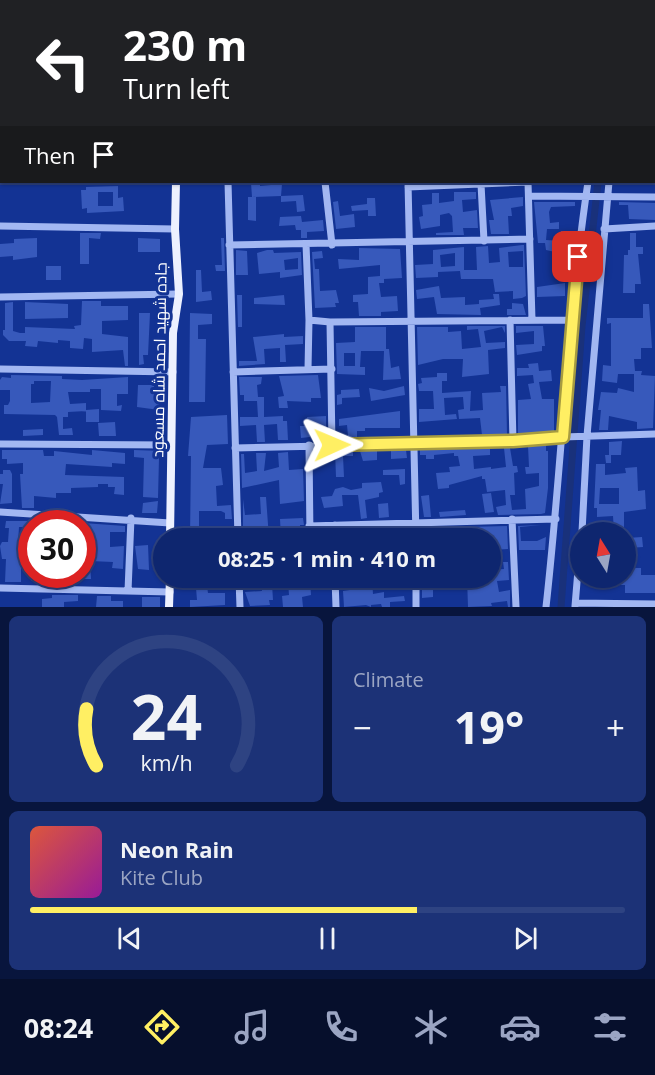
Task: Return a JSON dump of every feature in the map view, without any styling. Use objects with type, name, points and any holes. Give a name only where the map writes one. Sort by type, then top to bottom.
[{"type":"main road","name":"جاده شهيد احمد شاه مسعود","points":[[170,528],[173,333],[179,294],[175,229],[176,183]]},
{"type":"main road","points":[[169,607],[170,588]]},
{"type":"street","points":[[228,183],[238,528]]},
{"type":"street","points":[[325,183],[332,245]]},
{"type":"street","points":[[416,528],[408,184],[504,183]]},
{"type":"street","points":[[528,183],[532,320]]},
{"type":"street","points":[[546,607],[567,437],[571,320],[589,196],[588,183]]},
{"type":"street","points":[[582,522],[583,436],[604,229],[605,196],[609,183]]},
{"type":"street","points":[[481,184],[484,241]]},
{"type":"street","points":[[529,196],[655,197]]},
{"type":"street","points":[[0,226],[175,229]]},
{"type":"street","points":[[604,229],[655,226]]},
{"type":"street","points":[[229,245],[332,245],[530,239]]},
{"type":"street","points":[[306,244],[308,369]]},
{"type":"street","points":[[0,297],[179,294]]},
{"type":"street","points":[[309,320],[412,322],[571,320]]},
{"type":"street","points":[[510,320],[513,441]]},
{"type":"street","points":[[330,322],[332,445]]},
{"type":"street","points":[[0,369],[172,372]]},
{"type":"street","points":[[233,372],[332,369]]},
{"type":"street","points":[[235,448],[513,441],[655,434]]},
{"type":"street","points":[[0,444],[171,445]]},
{"type":"street","points":[[309,446],[309,526],[556,519]]},
{"type":"street","points":[[0,512],[131,518],[170,523]]},
{"type":"street","points":[[128,591],[131,518]]},
{"type":"street","points":[[512,519],[516,607]]},
{"type":"street","points":[[0,588],[170,592]]},
{"type":"street","points":[[239,588],[240,607]]},
{"type":"street","points":[[335,588],[336,607]]},
{"type":"street","points":[[416,588],[416,607]]},
{"type":"street","points":[[576,588],[575,605],[655,604]]},
{"type":"building","points":[[251,183],[260,183],[260,186],[282,184],[281,196],[252,197]]},
{"type":"building","points":[[118,186],[118,198],[123,197],[124,211],[87,213],[87,208],[82,209],[81,190],[86,190],[86,187]],"holes":[[[98,192],[113,192],[113,206],[98,206]]]},
{"type":"building","points":[[454,192],[476,192],[476,199],[462,200],[463,212],[477,210],[478,228],[463,228],[464,235],[436,235],[436,233],[453,232],[452,216],[449,213],[440,215],[440,226],[421,229],[419,217],[423,216],[422,205],[432,204],[432,193],[439,193],[439,203],[454,201]]},
{"type":"building","points":[[303,195],[305,211],[297,212],[296,201],[281,202],[281,196]]},
{"type":"building","points":[[248,197],[256,197],[256,221],[248,220]]},
{"type":"building","points":[[523,197],[523,206],[511,208],[512,216],[508,216],[509,234],[491,234],[489,220],[494,220],[490,200]]},
{"type":"building","points":[[367,198],[375,198],[376,216],[368,216],[368,210],[352,211],[351,206],[367,204]]},
{"type":"building","points":[[338,201],[340,216],[354,214],[355,227],[336,229],[333,202]]},
{"type":"building","points":[[534,202],[575,202],[575,206],[551,207],[549,212],[550,223],[559,222],[559,229],[547,229],[546,240],[561,241],[561,231],[571,231],[570,248],[565,248],[564,254],[546,250],[545,243],[538,243]]},
{"type":"building","points":[[619,202],[655,203],[655,220],[629,219],[628,205],[619,205]]},
{"type":"building","points":[[301,216],[302,222],[323,220],[324,231],[307,232],[307,238],[301,238],[301,230],[296,230],[295,225],[279,226],[280,217]]},
{"type":"building","points":[[80,233],[101,233],[100,239],[89,238],[89,264],[80,264]]},
{"type":"building","points":[[630,233],[636,233],[636,247],[643,247],[643,254],[638,254],[641,284],[635,284],[635,293],[623,293],[624,255],[628,255],[628,250],[630,250]]},
{"type":"building","points":[[37,238],[37,257],[13,260],[13,256],[0,257],[0,244],[14,243],[14,239]]},
{"type":"building","points":[[138,238],[160,239],[160,252],[138,252]]},
{"type":"building","points":[[221,238],[224,238],[225,271],[216,271],[215,265],[222,265]]},
{"type":"building","points":[[524,245],[526,296],[513,299],[513,291],[495,292],[493,279],[461,279],[460,271],[438,272],[438,277],[416,278],[415,265],[433,264],[433,250],[464,247],[464,270],[477,270],[476,247],[488,246],[489,263],[500,262],[499,248]],"holes":[[[523,251],[523,267],[509,267],[508,252]],[[455,253],[455,266],[441,267],[440,255]]]},
{"type":"building","points":[[359,248],[400,249],[402,278],[384,279],[384,283],[379,283],[381,297],[397,296],[398,311],[381,312],[381,316],[359,316],[358,302],[353,302],[353,295],[368,294],[368,277],[380,276],[380,265],[339,269],[338,259],[359,260]]},
{"type":"building","points":[[236,250],[247,251],[248,275],[236,275]]},
{"type":"building","points":[[267,250],[273,250],[274,253],[301,252],[302,275],[280,278],[280,272],[259,274],[257,253]],"holes":[[[298,258],[298,269],[285,270],[284,260]]]},
{"type":"building","points":[[322,251],[323,258],[314,259],[315,269],[319,269],[320,291],[336,290],[339,303],[335,303],[336,307],[315,308],[312,252]]},
{"type":"building","points":[[46,266],[61,266],[61,280],[46,280]]},
{"type":"building","points":[[196,270],[201,270],[202,292],[211,291],[212,300],[196,302]]},
{"type":"building","points":[[565,283],[565,296],[537,297],[537,287]]},
{"type":"building","points":[[439,286],[441,298],[465,297],[465,305],[479,304],[479,300],[494,299],[493,294],[499,294],[500,305],[480,308],[481,315],[437,314],[434,297],[417,299],[416,290]]},
{"type":"building","points":[[237,295],[242,295],[242,327],[238,327]]},
{"type":"building","points":[[284,295],[285,305],[254,304],[254,298]]},
{"type":"building","points":[[82,301],[101,301],[101,306],[128,306],[128,320],[102,321],[102,334],[128,337],[128,366],[125,366],[123,350],[92,352],[92,339],[84,338],[83,349],[70,348],[70,341],[58,340],[58,343],[38,341],[37,347],[25,346],[26,341],[9,341],[3,335],[5,303],[13,302],[13,331],[25,333],[25,327],[75,329],[74,326],[81,325]]},
{"type":"building","points":[[25,302],[68,304],[68,318],[25,319]]},
{"type":"building","points":[[512,303],[523,304],[526,315],[507,315],[507,309],[512,309]]},
{"type":"building","points":[[643,304],[649,304],[652,348],[641,348],[641,359],[634,359],[635,371],[642,371],[641,375],[655,376],[653,428],[637,429],[637,422],[609,416],[608,430],[599,430],[601,410],[598,410],[601,392],[617,393],[618,388],[634,392],[634,374],[618,374],[617,383],[602,381],[603,365],[611,366],[611,323],[607,324],[607,318],[643,318]]},
{"type":"building","points":[[139,313],[150,313],[148,355],[143,355],[144,364],[139,365]]},
{"type":"building","points":[[190,313],[212,314],[212,324],[198,325],[198,339],[206,339],[205,402],[189,402]]},
{"type":"building","points":[[467,326],[505,326],[505,333],[502,327],[484,331],[486,343],[505,342],[505,348],[488,350],[489,374],[462,377],[463,359],[443,359],[418,365],[417,327],[448,327],[448,332],[461,331],[462,349],[481,347],[478,329],[467,330]]},
{"type":"building","points":[[516,326],[543,326],[545,346],[542,346],[542,351],[517,355],[516,345],[534,344],[534,331],[516,333]]},
{"type":"building","points":[[355,327],[386,327],[386,349],[389,349],[391,368],[399,366],[401,379],[383,380],[384,351],[361,351],[360,367],[365,367],[365,375],[337,374],[336,343],[355,342]],"holes":[[[344,353],[355,353],[355,366],[344,366]]]},
{"type":"building","points":[[284,334],[284,337],[303,336],[303,344],[285,345],[286,362],[280,362],[280,348],[264,349],[265,364],[239,366],[239,361],[257,361],[253,337]]},
{"type":"building","points":[[538,363],[539,371],[551,370],[552,381],[539,382],[542,399],[554,399],[554,432],[518,436],[518,400],[531,399],[528,384],[534,383],[533,375],[517,376],[517,368],[529,368],[528,364]]},
{"type":"building","points":[[437,373],[447,373],[447,381],[442,381],[442,393],[471,391],[470,411],[483,410],[482,393],[501,392],[500,386],[506,386],[507,435],[482,435],[480,418],[459,419],[458,410],[464,409],[463,397],[444,398],[445,415],[456,414],[457,419],[419,422],[419,409],[434,409],[433,391],[419,391],[418,384],[422,383],[421,378],[437,377]]},
{"type":"building","points":[[11,375],[62,376],[62,379],[82,380],[128,377],[128,394],[117,394],[117,406],[122,405],[121,411],[101,410],[101,389],[90,389],[90,392],[68,392],[70,404],[86,403],[86,411],[68,412],[68,417],[63,417],[63,429],[72,428],[73,435],[59,435],[55,415],[4,414],[4,405],[8,405],[10,401],[10,390],[0,390],[0,380],[2,377],[11,378]],"holes":[[[34,381],[51,381],[50,402],[31,403],[31,384],[34,384]]]},
{"type":"building","points":[[318,375],[321,398],[311,398],[311,402],[287,401],[288,408],[279,408],[278,397],[284,396],[279,376]]},
{"type":"building","points":[[239,377],[262,377],[261,384],[257,385],[258,397],[264,397],[264,417],[283,416],[283,421],[287,421],[288,440],[278,440],[277,424],[264,425],[265,442],[257,442],[256,425],[240,426],[240,417],[258,417],[257,401],[244,401],[244,395],[240,395]]},
{"type":"building","points":[[138,385],[154,385],[154,394],[159,394],[159,410],[137,407]]},
{"type":"building","points":[[404,386],[405,395],[371,401],[369,388],[384,391]]},
{"type":"building","points":[[359,389],[360,397],[342,398],[342,404],[337,405],[337,395],[341,394],[341,390]]},
{"type":"building","points":[[99,409],[99,422],[86,422],[86,410]]},
{"type":"building","points":[[400,411],[400,428],[365,428],[365,431],[357,431],[357,440],[340,440],[340,437],[348,436],[347,425],[339,426],[339,419]]},
{"type":"building","points":[[227,415],[228,444],[207,445],[203,468],[221,468],[223,485],[216,486],[217,506],[231,505],[232,519],[225,519],[225,513],[221,511],[199,511],[199,527],[212,526],[212,528],[190,528],[191,456],[188,456],[191,417]]},
{"type":"building","points":[[326,416],[326,430],[310,432],[310,437],[301,438],[300,426],[308,426],[307,417]]},
{"type":"building","points":[[115,422],[116,436],[99,436],[98,423]]},
{"type":"building","points":[[43,429],[43,435],[23,436],[23,430]]},
{"type":"building","points":[[622,441],[621,455],[611,455],[611,463],[606,463],[605,455],[609,455],[609,442]]},
{"type":"building","points":[[546,444],[548,488],[545,513],[541,514],[498,515],[496,507],[506,505],[505,490],[487,492],[485,479],[482,479],[482,476],[449,485],[449,488],[438,489],[436,473],[450,472],[449,467],[460,466],[458,456],[454,456],[454,453],[434,455],[434,459],[426,459],[426,455],[420,455],[420,450],[490,448],[490,455],[473,456],[474,469],[491,467],[491,469],[506,467],[504,448],[510,448],[513,466],[517,466],[518,472],[514,473],[515,495],[510,495],[512,510],[526,509],[525,489],[539,486],[539,473],[526,474],[525,467],[529,467],[528,446]]},
{"type":"building","points":[[2,450],[43,450],[44,456],[54,456],[54,451],[92,455],[92,450],[125,453],[125,464],[112,463],[112,467],[66,464],[65,475],[124,477],[124,495],[114,494],[115,487],[108,487],[108,484],[98,484],[98,487],[71,488],[71,493],[56,493],[56,498],[34,496],[34,508],[22,508],[20,474],[23,474],[23,463],[7,464],[7,459],[2,459]]},
{"type":"building","points":[[134,450],[162,451],[162,458],[159,458],[158,498],[143,497],[144,458],[134,457]]},
{"type":"building","points":[[391,450],[406,450],[407,458],[391,459]]},
{"type":"building","points":[[335,451],[353,451],[353,456],[343,456],[344,477],[336,477]]},
{"type":"building","points":[[360,451],[377,451],[377,460],[363,461]]},
{"type":"building","points":[[288,452],[289,470],[303,469],[304,501],[280,504],[279,480],[242,488],[241,454],[244,454],[245,473],[257,471],[256,453],[266,453],[264,471],[279,467],[278,453]]},
{"type":"building","points":[[596,464],[605,464],[605,475],[626,473],[625,468],[637,467],[638,491],[645,490],[646,509],[624,512],[624,522],[613,522],[613,516],[597,517],[597,508],[594,508]],"holes":[[[600,488],[619,488],[619,504],[599,504]]]},
{"type":"building","points":[[405,469],[405,484],[400,485],[399,475],[383,475],[383,470]]},
{"type":"building","points":[[3,470],[10,470],[12,474],[12,503],[0,504],[3,484],[0,484],[0,474],[3,474]]},
{"type":"building","points":[[381,482],[383,492],[379,493],[379,497],[365,500],[367,518],[361,519],[358,495],[342,495],[343,506],[324,508],[321,497],[332,496],[335,489],[343,487],[351,490],[362,488],[362,483]]},
{"type":"building","points":[[491,493],[494,512],[485,513],[482,494]]},
{"type":"building","points":[[429,495],[431,517],[424,517],[421,496]]},
{"type":"building","points":[[260,497],[266,497],[268,528],[243,528],[243,499],[245,515],[261,514]]},
{"type":"building","points":[[158,501],[157,513],[142,513],[143,503]]},
{"type":"building","points":[[388,503],[389,517],[379,518],[378,504]]},
{"type":"building","points":[[465,510],[466,515],[440,517],[439,512]]},
{"type":"building","points":[[303,518],[304,525],[300,525],[300,528],[280,528],[280,519]]},
{"type":"building","points":[[6,521],[18,521],[18,582],[5,582],[6,559],[2,559],[0,546],[2,542],[8,542],[9,528],[5,528]]},
{"type":"building","points":[[96,524],[125,526],[125,532],[110,532],[110,547],[124,546],[123,569],[112,568],[113,562],[96,561]]},
{"type":"building","points":[[541,525],[520,527],[521,541],[537,541],[546,537],[545,550],[519,550],[518,526]]},
{"type":"building","points":[[507,526],[508,549],[501,549],[501,528],[465,527]]},
{"type":"building","points":[[636,537],[642,537],[643,547],[636,547]]},
{"type":"building","points":[[148,545],[149,570],[138,569],[135,546]]},
{"type":"building","points":[[503,562],[508,562],[509,580],[501,581],[501,569],[504,569]]},
{"type":"building","points":[[636,568],[641,568],[641,575],[655,575],[655,593],[625,593],[625,588],[636,588]]},
{"type":"building","points":[[196,588],[207,588],[208,593],[225,593],[225,605],[190,607],[190,600],[197,600]]},
{"type":"building","points":[[262,588],[272,588],[273,600],[269,600],[270,605],[250,606],[245,592],[262,591]]},
{"type":"building","points":[[288,588],[311,588],[311,595],[302,597],[303,607],[283,607],[282,596],[289,595]]},
{"type":"building","points":[[373,588],[373,594],[384,592],[384,598],[404,596],[405,601],[390,602],[390,607],[382,607],[381,604],[371,605],[371,607],[366,605],[344,607],[343,591]]},
{"type":"building","points":[[422,588],[450,588],[433,590],[433,597],[422,598]]},
{"type":"building","points":[[467,588],[498,588],[499,592],[510,590],[510,607],[507,601],[491,603],[492,606],[468,607]]},
{"type":"building","points":[[52,595],[78,595],[78,601],[64,602],[64,607],[42,607],[42,599],[52,598]]},
{"type":"building","points":[[97,596],[111,596],[111,601],[123,601],[123,607],[96,607]]},
{"type":"building","points":[[142,597],[160,597],[160,607],[142,607]]},
{"type":"waterway","points":[[561,607],[582,326],[598,183]]},
{"type":"route","points":[[332,445],[513,441],[563,437],[578,257]]}]
